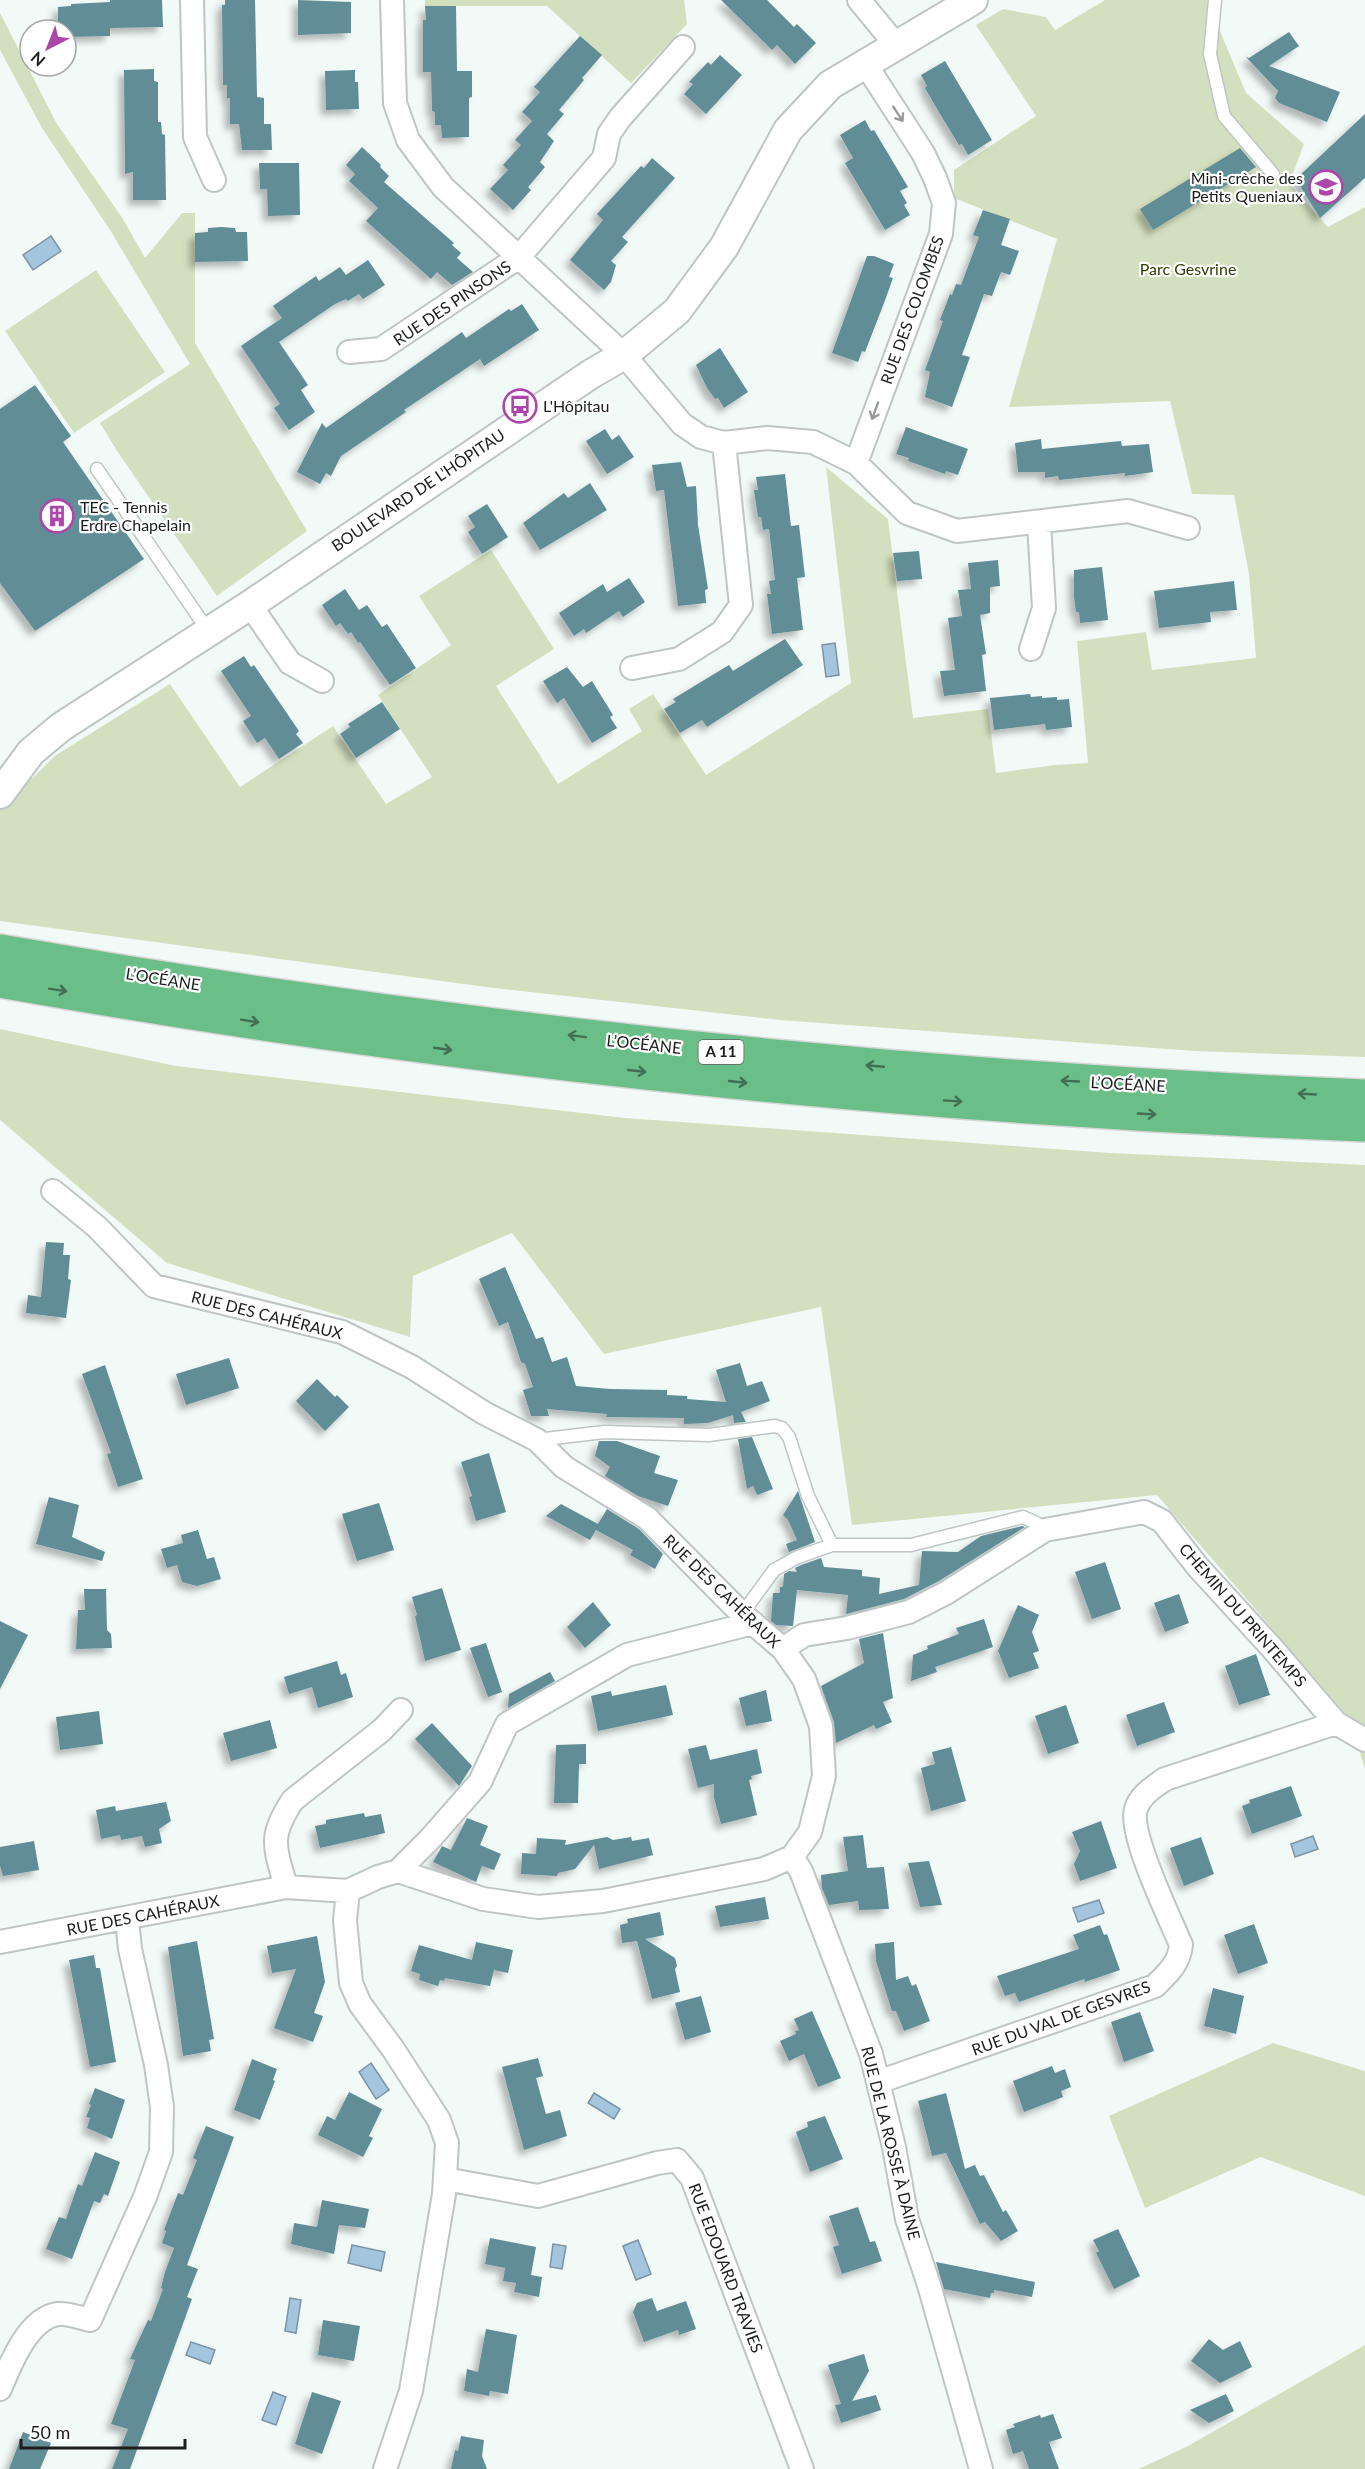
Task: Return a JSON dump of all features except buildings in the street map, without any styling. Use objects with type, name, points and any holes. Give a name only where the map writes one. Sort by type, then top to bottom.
[{"type":"highway","name":"L’OCÉANE","points":[[0,951],[164,979],[394,1013],[659,1046],[1061,1081],[1365,1096]]},
{"type":"highway","name":"L’OCÉANE","points":[[0,981],[310,1030],[470,1052],[680,1076],[1047,1109],[1365,1125]]},
{"type":"street","points":[[192,0],[195,137],[214,180]]},
{"type":"street","name":"RUE DES PINSONS","points":[[392,0],[394,103],[408,140],[443,187],[624,355],[682,424],[701,437],[724,442]]},
{"type":"street","points":[[859,0],[896,45]]},
{"type":"street","name":"BOULEVARD DE L'HÔPITAU","points":[[0,794],[31,752],[61,727],[250,605],[571,387],[624,355],[676,311],[724,247],[788,130],[830,85],[973,0]]},
{"type":"street","name":"RUE DES PINSONS","points":[[349,352],[381,349],[519,257],[604,158],[609,134],[620,118],[684,47]]},
{"type":"street","name":"RUE DES COLOMBES","points":[[856,463],[941,234],[944,204],[923,153],[866,65]]},
{"type":"street","points":[[632,668],[679,659],[722,632],[741,605],[724,442],[767,438],[813,442],[856,463],[907,513],[957,531],[1128,511],[1188,528]]},
{"type":"street","points":[[1031,649],[1044,608],[1039,523]]},
{"type":"street","points":[[250,605],[290,663],[322,681]]},
{"type":"street","name":"BOULEVARD DE L'HÔPITAU","points":[[0,764],[31,752]]},
{"type":"street","name":"RUE DES CAHÉRAUX","points":[[53,1191],[97,1227],[154,1286],[342,1332],[412,1367],[484,1413],[537,1440],[564,1467],[647,1518],[748,1619],[783,1649],[804,1679],[821,1726],[824,1776],[810,1832],[792,1857]]},
{"type":"street","name":"CHEMIN DU PRINTEMPS","points":[[783,1649],[804,1635],[847,1628],[909,1612],[946,1593],[1045,1530],[1144,1512],[1162,1521],[1197,1566],[1272,1647],[1336,1723],[1365,1740]]},
{"type":"street","points":[[748,1619],[627,1656],[507,1724],[480,1782],[430,1839],[398,1871],[483,1899],[538,1907],[603,1901],[764,1869],[792,1857]]},
{"type":"street","points":[[286,1887],[274,1840],[282,1815],[293,1800],[382,1730],[401,1710]]},
{"type":"street","name":"RUE DU VAL DE GESVRES","points":[[878,2082],[1155,1986],[1170,1972],[1180,1957],[1181,1945],[1134,1824],[1136,1808],[1144,1795],[1165,1779],[1336,1723]]},
{"type":"street","name":"RUE DE LA ROSSE À DAINE","points":[[792,1857],[801,1871],[871,2054],[894,2147],[907,2218],[930,2285],[981,2469]]},
{"type":"street","name":"RUE DES CAHÉRAUX","points":[[0,1942],[286,1887],[348,1891],[378,1877],[398,1871]]},
{"type":"street","points":[[348,1891],[345,1920],[351,1983],[360,2004],[393,2049],[439,2120],[447,2143],[444,2194],[411,2391],[385,2469]]},
{"type":"street","points":[[0,2390],[17,2353],[36,2324],[58,2314],[90,2320],[145,2197],[161,2152],[162,2107],[156,2065],[130,1949],[127,1919]]},
{"type":"street","name":"RUE EDOUARD TRAVIES","points":[[445,2179],[538,2196],[657,2163],[677,2160],[692,2178],[802,2469]]},
{"type":"lane","points":[[1215,0],[1210,54],[1224,116],[1273,174]]},
{"type":"lane","points":[[97,469],[209,632]]},
{"type":"lane","points":[[537,1440],[604,1432],[709,1435],[778,1427],[789,1437],[808,1496],[832,1545]]},
{"type":"lane","points":[[748,1619],[774,1570],[798,1557],[832,1545],[910,1545],[1023,1517],[1045,1530]]},
{"type":"green space","points":[[425,0],[684,0],[687,24],[631,83],[547,6],[425,6]]},
{"type":"green space","name":"Parc Gesvrine","points":[[1105,0],[1207,0],[1246,93],[1304,144],[1289,184],[1328,227],[1365,207],[1365,1057],[1195,1051],[780,1020],[486,987],[0,921],[0,789],[16,794],[56,755],[170,684],[240,787],[333,726],[386,804],[432,777],[378,695],[451,645],[419,596],[491,550],[554,649],[496,686],[558,784],[642,731],[629,709],[653,694],[706,775],[851,683],[826,467],[888,519],[913,718],[988,709],[996,773],[1088,763],[1077,641],[1146,632],[1152,670],[1256,658],[1249,574],[1234,495],[1192,494],[1170,401],[1009,407],[1057,239],[954,198],[954,170],[1036,116],[976,25],[1003,9],[1046,17],[1055,30]]},
{"type":"green space","points":[[0,13],[18,48],[18,78],[33,78],[57,124],[123,219],[145,258],[182,213],[195,213],[195,343],[307,531],[217,596],[100,423],[190,364],[110,230],[42,128],[0,50]]},
{"type":"green space","points":[[96,270],[165,372],[74,433],[5,331]]},
{"type":"green space","points":[[0,1029],[176,1066],[625,1118],[1111,1153],[1365,1165],[1365,1769],[1350,1719],[1157,1495],[852,1525],[821,1307],[604,1354],[512,1233],[413,1276],[410,1337],[167,1263],[0,1120]]},
{"type":"green space","points":[[1273,2043],[1365,2071],[1365,2196],[1261,2157],[1145,2208],[1109,2116]]},
{"type":"green space","points":[[1365,2345],[1365,2469],[1139,2469],[1188,2446]]},
{"type":"water","points":[[51,236],[61,251],[33,270],[23,255]]},
{"type":"water","points":[[835,643],[839,675],[826,677],[822,645]]},
{"type":"water","points":[[1313,1836],[1318,1849],[1295,1857],[1291,1844]]},
{"type":"water","points":[[1099,1900],[1104,1913],[1078,1922],[1073,1908]]},
{"type":"water","points":[[371,2063],[389,2090],[376,2099],[359,2072]]},
{"type":"water","points":[[594,2093],[620,2109],[614,2119],[588,2103]]},
{"type":"water","points":[[638,2240],[651,2274],[636,2280],[623,2246]]},
{"type":"water","points":[[553,2244],[566,2246],[562,2269],[550,2267]]},
{"type":"water","points":[[352,2245],[385,2252],[381,2271],[348,2263]]},
{"type":"water","points":[[290,2298],[301,2300],[296,2333],[285,2331]]},
{"type":"water","points":[[191,2342],[215,2350],[210,2364],[186,2355]]},
{"type":"water","points":[[273,2392],[286,2397],[276,2425],[262,2420]]},
{"type":"place","name":"Mini-crèche des Petits Queniaux","points":[[1326,187]]},
{"type":"place","name":"L'Hôpitau","points":[[520,406]]},
{"type":"place","name":"TEC - Tennis Erdre Chapelain","points":[[57,516]]}]
